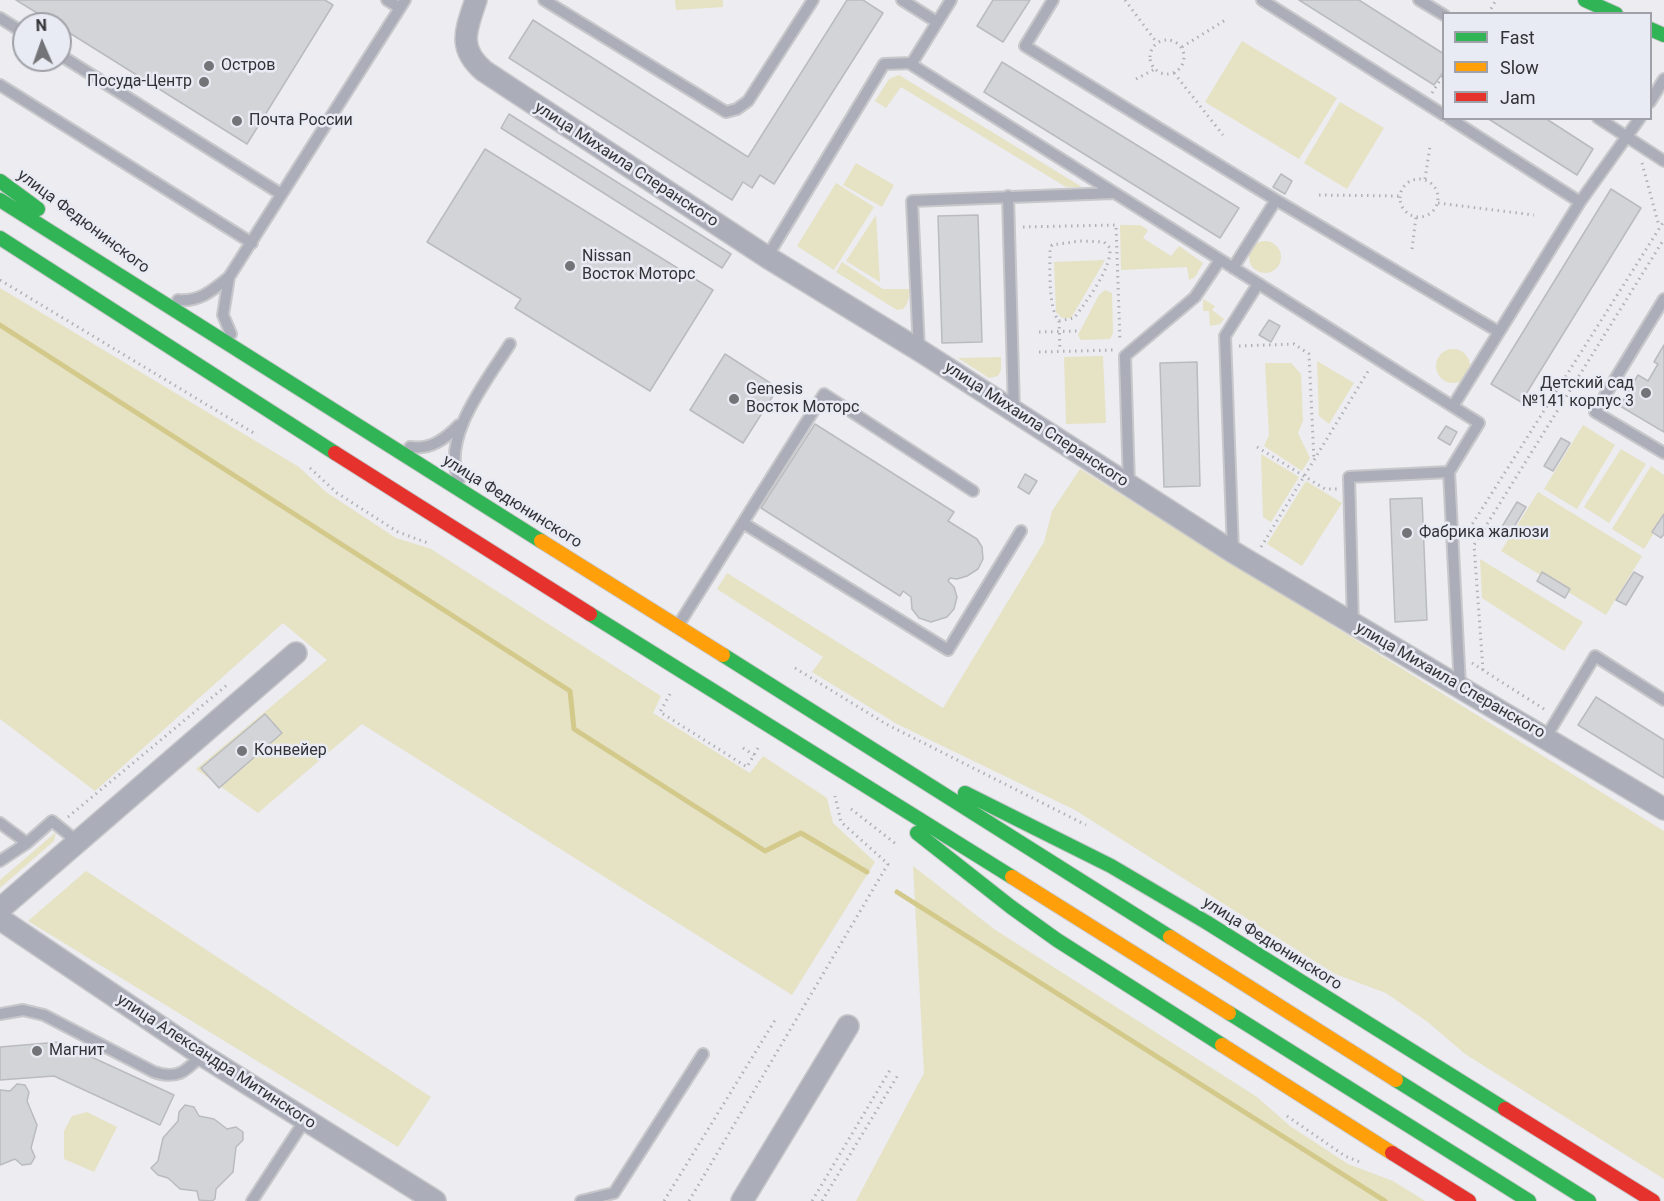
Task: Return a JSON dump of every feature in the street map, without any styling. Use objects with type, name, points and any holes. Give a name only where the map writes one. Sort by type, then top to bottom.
[{"type":"main road","points":[[1585,0],[1612,12]]},
{"type":"main road","name":"улица Федюнинского","points":[[0,181],[149,292]]},
{"type":"main road","name":"улица Федюнинского","points":[[0,200],[1589,1201]]},
{"type":"main road","points":[[0,238],[842,773],[1141,957],[1529,1201]]},
{"type":"main road","points":[[0,252],[132,324]]},
{"type":"main road","name":"улица Федюнинского","points":[[860,741],[1064,842],[1140,883],[1653,1201]]},
{"type":"main road","points":[[842,773],[1011,907],[1057,940],[1469,1201]]},
{"type":"street","name":"улица Михаила Сперанского","points":[[476,0],[468,23],[466,41],[471,60],[484,71],[767,256],[920,350],[1233,552],[1664,809]]},
{"type":"street","points":[[0,909],[296,653]]},
{"type":"street","name":"улица Александра Митинского","points":[[0,919],[202,1055],[435,1201]]},
{"type":"street","points":[[742,1201],[848,1026]]},
{"type":"lane","points":[[149,292],[168,299],[183,301],[197,299],[209,293],[229,277],[403,4],[387,0]]},
{"type":"lane","points":[[481,0],[489,0]]},
{"type":"lane","points":[[543,0],[726,112],[737,109],[748,101],[813,0]]},
{"type":"lane","points":[[902,0],[937,22]]},
{"type":"lane","points":[[767,256],[884,64],[912,63],[951,0]]},
{"type":"lane","points":[[1053,0],[1025,46],[1276,200],[1499,332]]},
{"type":"lane","points":[[1262,0],[1442,114]]},
{"type":"lane","points":[[1419,0],[1442,14]]},
{"type":"lane","points":[[72,63],[281,194]]},
{"type":"lane","points":[[909,63],[1479,423],[1449,472],[1460,687]]},
{"type":"lane","points":[[1652,99],[1664,79]]},
{"type":"lane","points":[[0,85],[252,243]]},
{"type":"lane","points":[[1452,120],[1580,202]]},
{"type":"lane","points":[[1601,120],[1664,161]]},
{"type":"lane","points":[[1453,406],[1580,202],[1639,120]]},
{"type":"lane","points":[[920,350],[912,201],[1113,193]]},
{"type":"lane","points":[[1008,196],[1014,412]]},
{"type":"lane","points":[[1233,268],[1276,200]]},
{"type":"lane","points":[[1129,485],[1125,356],[1195,297],[1220,260]]},
{"type":"lane","points":[[229,277],[223,315],[227,330],[243,351]]},
{"type":"lane","points":[[1233,552],[1225,336],[1258,284]]},
{"type":"lane","points":[[1664,299],[1595,412],[1664,453]]},
{"type":"lane","points":[[467,493],[456,475],[453,462],[457,437],[464,420],[510,344]]},
{"type":"lane","points":[[678,626],[824,394],[973,491]]},
{"type":"lane","points":[[381,438],[416,448],[430,446],[451,433],[464,420]]},
{"type":"lane","points":[[1353,625],[1348,477],[1449,472]]},
{"type":"lane","points":[[743,523],[948,650],[1021,531]]},
{"type":"lane","points":[[1546,737],[1595,656],[1664,700]]},
{"type":"lane","points":[[0,861],[27,843],[52,821],[78,842]]},
{"type":"lane","points":[[0,823],[27,843]]},
{"type":"lane","points":[[0,1014],[23,1010],[44,1015],[166,1076],[177,1075],[188,1070],[202,1055]]},
{"type":"lane","points":[[581,1201],[614,1193],[703,1054]]},
{"type":"lane","points":[[252,1201],[305,1120]]},
{"type":"path","points":[[1125,0],[1157,43]]},
{"type":"path","points":[[1182,48],[1227,20]]},
{"type":"path","points":[[1173,41],[1182,48],[1184,62],[1178,70],[1164,73],[1155,69],[1150,59],[1157,43],[1173,41]]},
{"type":"path","points":[[1136,79],[1155,69]]},
{"type":"path","points":[[1174,72],[1223,135]]},
{"type":"path","points":[[1426,104],[1442,76]]},
{"type":"path","points":[[1425,179],[1431,146]]},
{"type":"path","points":[[1642,161],[1659,228]]},
{"type":"path","points":[[1420,178],[1435,186],[1439,197],[1432,213],[1416,217],[1402,207],[1400,196],[1401,190],[1408,181],[1420,178]]},
{"type":"path","points":[[1319,195],[1400,196]]},
{"type":"path","points":[[1438,203],[1534,215]]},
{"type":"path","points":[[1412,249],[1416,217]]},
{"type":"path","points":[[1463,538],[1664,221]]},
{"type":"path","points":[[1009,227],[1116,225],[1121,349],[1039,352]]},
{"type":"path","points":[[1483,670],[1474,545],[1664,239]]},
{"type":"path","points":[[1059,321],[1074,318],[1102,274],[1111,256],[1110,248],[1104,242],[1052,245],[1050,250],[1051,286],[1054,315],[1059,321],[1060,351]]},
{"type":"path","points":[[0,280],[266,440]]},
{"type":"path","points":[[1039,332],[1079,331]]},
{"type":"path","points":[[1225,347],[1294,344],[1309,354],[1314,460]]},
{"type":"path","points":[[1259,550],[1371,367]]},
{"type":"path","points":[[1257,447],[1325,489],[1349,489]]},
{"type":"path","points":[[307,465],[337,493],[398,532],[433,544]]},
{"type":"path","points":[[1469,542],[1474,545]]},
{"type":"path","points":[[1458,652],[1466,652],[1468,661],[1558,718]]},
{"type":"path","points":[[58,825],[232,681]]},
{"type":"path","points":[[661,688],[671,694],[660,712],[747,767],[754,755],[743,748]]},
{"type":"path","points":[[689,1201],[888,864],[841,822],[835,796]]},
{"type":"path","points":[[664,1201],[777,1017]]},
{"type":"path","points":[[812,1201],[890,1070]]},
{"type":"path","points":[[822,1201],[898,1075]]},
{"type":"shaded area","points":[[675,0],[723,0],[723,7],[676,10]]},
{"type":"shaded area","points":[[1242,41],[1337,98],[1299,159],[1205,102]]},
{"type":"shaded area","points":[[899,75],[1082,187],[1066,187],[901,87],[886,108],[875,101],[889,79]]},
{"type":"shaded area","points":[[1340,102],[1384,128],[1347,189],[1304,163]]},
{"type":"shaded area","points":[[856,163],[894,185],[882,207],[843,185]]},
{"type":"shaded area","points":[[836,183],[874,207],[834,270],[797,246]]},
{"type":"shaded area","points":[[876,215],[880,282],[846,261]]},
{"type":"shaded area","points":[[1120,225],[1140,225],[1148,230],[1143,238],[1171,256],[1179,246],[1203,263],[1195,277],[1189,280],[1187,267],[1121,270]]},
{"type":"shaded area","points":[[1265,241],[1276,246],[1281,257],[1276,268],[1265,273],[1254,268],[1249,257],[1254,246]]},
{"type":"shaded area","points":[[1105,260],[1071,318],[1062,318],[1056,312],[1054,262]]},
{"type":"shaded area","points":[[842,262],[883,289],[909,289],[905,307],[897,310],[836,272]]},
{"type":"shaded area","points":[[0,288],[299,467],[326,492],[396,538],[431,549],[661,696],[653,713],[750,773],[763,756],[827,798],[833,823],[875,862],[792,995],[362,724],[258,813],[196,769],[327,660],[283,623],[95,791],[0,719]]},
{"type":"shaded area","points":[[1105,290],[1112,293],[1113,333],[1110,339],[1081,340],[1078,335],[1099,295]]},
{"type":"shaded area","points":[[1203,299],[1215,306],[1212,310],[1224,319],[1220,324],[1210,326],[1209,311],[1203,311]]},
{"type":"shaded area","points":[[1453,349],[1465,354],[1470,366],[1465,378],[1453,383],[1441,378],[1436,366],[1441,354]]},
{"type":"shaded area","points":[[1103,356],[1106,423],[1066,424],[1064,357]]},
{"type":"shaded area","points":[[1001,357],[1001,370],[998,376],[989,378],[958,358]]},
{"type":"shaded area","points":[[1317,361],[1354,383],[1329,424],[1319,416]]},
{"type":"shaded area","points":[[1265,363],[1291,363],[1301,374],[1303,421],[1298,433],[1310,458],[1302,471],[1264,446],[1269,435]]},
{"type":"shaded area","points":[[1583,425],[1615,445],[1577,509],[1544,489]]},
{"type":"shaded area","points":[[1621,449],[1646,464],[1609,523],[1584,507]]},
{"type":"shaded area","points":[[1261,454],[1299,477],[1271,522],[1263,517]]},
{"type":"shaded area","points":[[1651,466],[1664,475],[1664,517],[1644,549],[1612,529]]},
{"type":"shaded area","points":[[1080,469],[1664,831],[1664,1179],[1465,1054],[1429,1023],[1386,993],[1335,974],[1075,810],[897,724],[812,672],[823,657],[717,589],[727,573],[943,708],[1044,542],[1052,511]]},
{"type":"shaded area","points":[[1306,481],[1342,503],[1302,566],[1267,544]]},
{"type":"shaded area","points":[[1538,492],[1642,556],[1606,615],[1501,551]]},
{"type":"shaded area","points":[[1480,559],[1583,622],[1564,651],[1482,598]]},
{"type":"shaded area","points":[[56,832],[54,841],[0,888],[0,880]]},
{"type":"shaded area","points":[[913,866],[994,929],[1257,1097],[1290,1126],[1348,1164],[1393,1181],[1425,1201],[856,1201],[924,1073]]},
{"type":"shaded area","points":[[86,871],[431,1097],[398,1147],[28,921]]},
{"type":"shaded area","points":[[87,1112],[117,1127],[94,1172],[64,1159],[64,1131],[72,1116]]},
{"type":"building","name":"Остров","points":[[16,0],[325,0],[333,5],[247,144],[72,35],[72,12],[36,12]]},
{"type":"building","points":[[847,0],[863,0],[883,13],[774,184],[760,175],[752,188],[743,182],[732,200],[509,58],[533,20],[748,157]]},
{"type":"building","points":[[993,0],[1030,0],[1003,42],[977,26]]},
{"type":"building","points":[[1299,0],[1359,0],[1442,53],[1442,74],[1434,85]]},
{"type":"building","points":[[1002,62],[1239,208],[1220,238],[984,92]]},
{"type":"building","points":[[509,114],[731,254],[722,268],[501,128]]},
{"type":"building","points":[[1490,120],[1548,120],[1593,149],[1577,175]]},
{"type":"building","name":"Nissan Восток Моторс","points":[[485,149],[713,290],[650,391],[515,308],[521,299],[427,242]]},
{"type":"building","points":[[1281,174],[1292,181],[1285,194],[1273,187]]},
{"type":"building","points":[[1611,189],[1641,208],[1521,402],[1491,384]]},
{"type":"building","points":[[978,215],[982,342],[942,343],[938,216]]},
{"type":"building","points":[[1269,320],[1280,326],[1271,342],[1259,335]]},
{"type":"building","name":"Детский сад №141 корпус 3","points":[[1664,345],[1664,432],[1620,406],[1638,375],[1648,381],[1658,364],[1654,362]]},
{"type":"building","name":"Genesis Восток Моторс","points":[[725,354],[778,388],[743,443],[690,410]]},
{"type":"building","points":[[1197,362],[1200,486],[1164,487],[1160,363]]},
{"type":"building","points":[[815,424],[954,512],[948,521],[977,539],[982,547],[983,559],[978,569],[967,576],[957,579],[950,578],[948,581],[954,587],[957,597],[954,609],[947,617],[931,622],[919,618],[912,609],[911,597],[903,591],[900,596],[761,508]]},
{"type":"building","points":[[1446,426],[1457,432],[1450,445],[1438,438]]},
{"type":"building","points":[[1561,438],[1570,443],[1553,471],[1544,466]]},
{"type":"building","points":[[1025,474],[1037,481],[1029,494],[1018,487]]},
{"type":"building","points":[[1422,498],[1427,620],[1395,622],[1390,499]]},
{"type":"building","points":[[1517,502],[1526,507],[1509,535],[1500,530]]},
{"type":"building","points":[[1664,514],[1664,534],[1661,538],[1652,532]]},
{"type":"building","points":[[1542,572],[1570,589],[1565,598],[1537,581]]},
{"type":"building","points":[[1634,572],[1643,577],[1626,605],[1616,600]]},
{"type":"building","points":[[1596,697],[1664,740],[1664,778],[1578,725]]},
{"type":"building","name":"Конвейер","points":[[265,714],[282,733],[219,788],[201,768]]},
{"type":"building","points":[[59,1042],[174,1095],[160,1125],[54,1076],[0,1080],[0,1047]]},
{"type":"building","points":[[17,1084],[25,1085],[29,1092],[27,1101],[37,1125],[31,1148],[35,1157],[31,1164],[22,1165],[15,1159],[0,1165],[0,1090],[10,1091]]},
{"type":"building","points":[[185,1105],[194,1107],[199,1116],[214,1119],[227,1129],[236,1127],[243,1132],[243,1140],[236,1147],[233,1172],[216,1189],[215,1199],[212,1201],[199,1200],[197,1191],[180,1189],[168,1178],[158,1175],[151,1168],[158,1161],[163,1138],[178,1121],[179,1112]]},
{"type":"waterway","points":[[0,325],[570,691],[574,729],[765,851],[801,833],[867,872]]},
{"type":"waterway","points":[[897,892],[1385,1201]]},
{"type":"traffic: fast","points":[[1585,0],[1612,12]]},
{"type":"traffic: fast","points":[[1652,30],[1664,35]]},
{"type":"traffic: fast","points":[[0,181],[38,209]]},
{"type":"traffic: fast","points":[[0,200],[541,541]]},
{"type":"traffic: fast","points":[[0,238],[335,453]]},
{"type":"traffic: fast","points":[[590,614],[1012,877]]},
{"type":"traffic: fast","points":[[723,655],[1170,937]]},
{"type":"traffic: fast","points":[[965,793],[1111,866],[1206,922],[1505,1109]]},
{"type":"traffic: fast","points":[[917,833],[1057,940],[1222,1045]]},
{"type":"traffic: fast","points":[[1229,1013],[1529,1201]]},
{"type":"traffic: fast","points":[[1396,1080],[1589,1201]]},
{"type":"traffic: slow","points":[[541,541],[723,655]]},
{"type":"traffic: slow","points":[[1012,877],[1229,1013]]},
{"type":"traffic: slow","points":[[1170,937],[1396,1080]]},
{"type":"traffic: slow","points":[[1222,1045],[1392,1153]]},
{"type":"traffic: jam","points":[[335,453],[590,614]]},
{"type":"traffic: jam","points":[[1505,1109],[1653,1201]]},
{"type":"traffic: jam","points":[[1392,1153],[1469,1201]]},
{"type":"place","name":"Остров","points":[[209,66]]},
{"type":"place","name":"Посуда-Центр","points":[[204,82]]},
{"type":"place","name":"Почта России","points":[[237,121]]},
{"type":"place","name":"Nissan Восток Моторс","points":[[570,266]]},
{"type":"place","name":"Детский сад №141 корпус 3","points":[[1646,393]]},
{"type":"place","name":"Genesis Восток Моторс","points":[[734,399]]},
{"type":"place","name":"Фабрика жалюзи","points":[[1407,533]]},
{"type":"place","name":"Конвейер","points":[[242,751]]},
{"type":"place","name":"Магнит","points":[[37,1051]]}]
